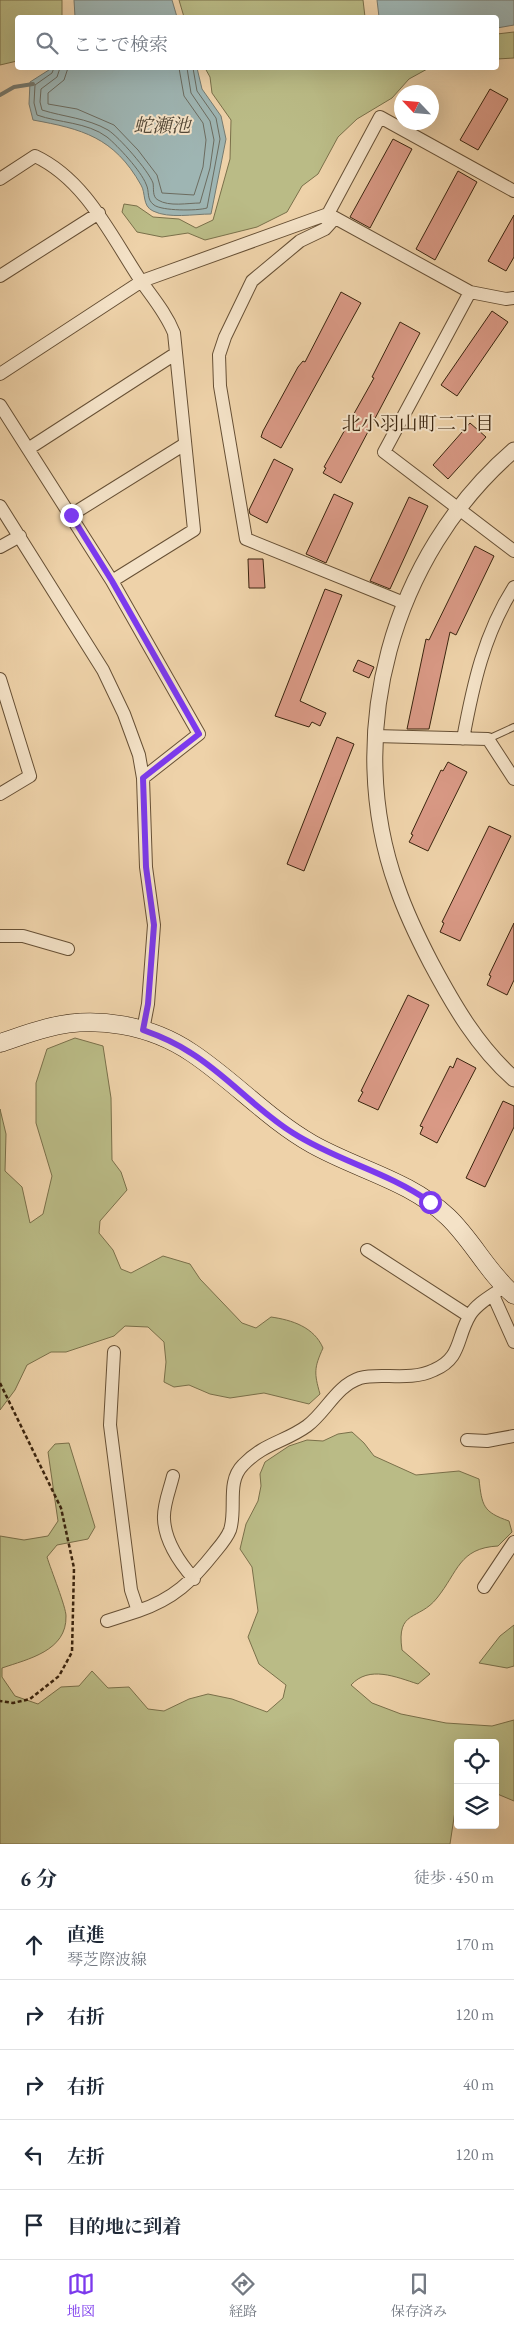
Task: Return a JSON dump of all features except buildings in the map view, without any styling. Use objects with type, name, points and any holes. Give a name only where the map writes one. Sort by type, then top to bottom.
[{"type":"main road","points":[[0,1043],[47,1028],[81,1023],[110,1024],[143,1030],[175,1043],[192,1053],[270,1117],[293,1133],[337,1157],[412,1189],[430,1202],[462,1231],[504,1292]]},
{"type":"street","points":[[404,603],[246,539],[220,386],[219,355],[224,337],[252,281],[300,241],[325,229],[380,117],[514,191]]},
{"type":"street","points":[[0,178],[35,156],[53,164],[99,213],[142,281],[167,316],[174,333],[194,530],[112,581]]},
{"type":"street","points":[[0,276],[99,213]]},
{"type":"street","points":[[0,374],[142,281],[332,216],[470,292],[506,299],[514,298]]},
{"type":"street","points":[[470,292],[384,452],[514,551]]},
{"type":"street","points":[[28,449],[175,354]]},
{"type":"street","points":[[0,405],[112,581],[199,734],[143,778]]},
{"type":"street","points":[[71,515],[185,444]]},
{"type":"street","points":[[514,450],[484,478],[459,508],[426,556],[404,603],[391,638],[383,675],[375,736],[375,783],[381,827],[396,886],[405,910],[458,1014],[479,1043],[514,1079]]},
{"type":"street","points":[[0,506],[103,670],[124,714],[139,755],[143,778],[146,867],[154,925],[148,1004],[143,1030]]},
{"type":"street","points":[[0,547],[20,536]]},
{"type":"street","points":[[463,739],[481,657],[494,621],[514,587]]},
{"type":"street","points":[[0,679],[30,776],[0,794]]},
{"type":"street","points":[[375,736],[488,739],[514,779]]},
{"type":"street","points":[[0,936],[32,938],[68,949]]},
{"type":"street","points":[[367,1250],[470,1316]]},
{"type":"street","points":[[107,1621],[161,1603],[194,1578],[230,1530],[234,1481],[241,1467],[260,1449],[306,1427],[345,1386],[360,1378],[416,1376],[434,1370],[450,1361],[458,1350],[470,1316],[504,1292],[514,1342]]},
{"type":"street","points":[[114,1352],[110,1425],[131,1590],[138,1610]]},
{"type":"street","points":[[467,1440],[487,1441],[514,1436]]},
{"type":"street","points":[[173,1476],[164,1519],[169,1543],[181,1564],[194,1578]]},
{"type":"street","points":[[484,1587],[514,1542]]},
{"type":"lane","points":[[488,739],[514,727]]},
{"type":"path","points":[[0,1383],[36,1462],[61,1508],[74,1568],[72,1652],[59,1676],[30,1699],[13,1703],[0,1701]]},
{"type":"green space","points":[[0,0],[62,0],[62,15],[15,15],[15,61],[0,65]]},
{"type":"green space","points":[[179,0],[363,0],[365,15],[183,15]]},
{"type":"green space","points":[[514,32],[514,58],[499,59],[499,34]]},
{"type":"green space","points":[[206,70],[425,70],[409,79],[404,85],[394,85],[394,96],[392,98],[357,119],[338,137],[318,174],[302,186],[287,212],[257,227],[205,240],[188,233],[162,237],[137,232],[122,212],[124,204],[137,206],[153,217],[179,219],[196,228],[213,220],[230,159],[231,120],[212,93],[210,77]]},
{"type":"green space","points":[[75,1038],[103,1046],[111,1098],[112,1160],[121,1172],[127,1190],[100,1221],[99,1233],[113,1250],[121,1269],[131,1273],[163,1256],[190,1264],[200,1279],[242,1323],[256,1328],[271,1317],[287,1320],[308,1330],[323,1348],[316,1371],[320,1394],[309,1404],[264,1393],[230,1398],[210,1394],[189,1385],[174,1387],[164,1382],[166,1362],[164,1342],[148,1327],[125,1326],[114,1336],[66,1352],[51,1352],[27,1365],[15,1390],[0,1410],[0,1109],[6,1134],[5,1171],[22,1187],[30,1223],[43,1214],[52,1176],[36,1123],[36,1083],[47,1049]]},
{"type":"green space","points":[[352,1432],[374,1456],[416,1475],[459,1471],[479,1479],[481,1496],[485,1507],[500,1518],[509,1521],[512,1532],[498,1546],[475,1551],[467,1556],[437,1598],[423,1610],[410,1617],[402,1628],[402,1650],[430,1674],[418,1684],[392,1676],[374,1674],[366,1675],[351,1685],[372,1703],[401,1714],[446,1723],[492,1726],[514,1720],[514,1801],[499,1795],[499,1739],[454,1739],[454,1818],[450,1844],[0,1844],[0,1536],[24,1540],[48,1536],[58,1521],[48,1452],[55,1444],[69,1443],[95,1527],[88,1539],[57,1545],[47,1557],[65,1611],[65,1628],[60,1638],[44,1652],[2,1668],[2,1677],[15,1696],[38,1704],[61,1687],[79,1686],[92,1671],[108,1688],[129,1687],[148,1709],[164,1711],[189,1699],[208,1694],[232,1699],[267,1712],[283,1698],[286,1685],[259,1664],[248,1637],[258,1611],[252,1567],[240,1549],[246,1524],[258,1501],[261,1486],[260,1474],[265,1462],[289,1446],[307,1440],[323,1441],[338,1434]]},
{"type":"green space","points":[[514,1625],[514,1666],[507,1668],[479,1663],[500,1636]]},
{"type":"water","points":[[74,0],[172,0],[176,15],[75,15]]},
{"type":"water","points":[[377,0],[514,0],[514,25],[499,28],[499,15],[379,15]]},
{"type":"water","name":"蛇瀬池","points":[[49,70],[197,70],[202,89],[221,116],[226,139],[211,214],[166,215],[150,209],[147,206],[141,185],[131,169],[108,146],[82,132],[33,120],[29,104],[30,82]]},
{"type":"waterway","points":[[0,95],[14,87],[33,84]]},
{"type":"district","name":"北小羽山町二丁目","points":[[418,423]]},
{"type":"route","points":[[71,515],[112,581],[199,734],[143,778],[146,867],[154,925],[153,958],[143,1030],[175,1043],[192,1053],[270,1117],[314,1146],[386,1176],[412,1189],[430,1202]]}]
